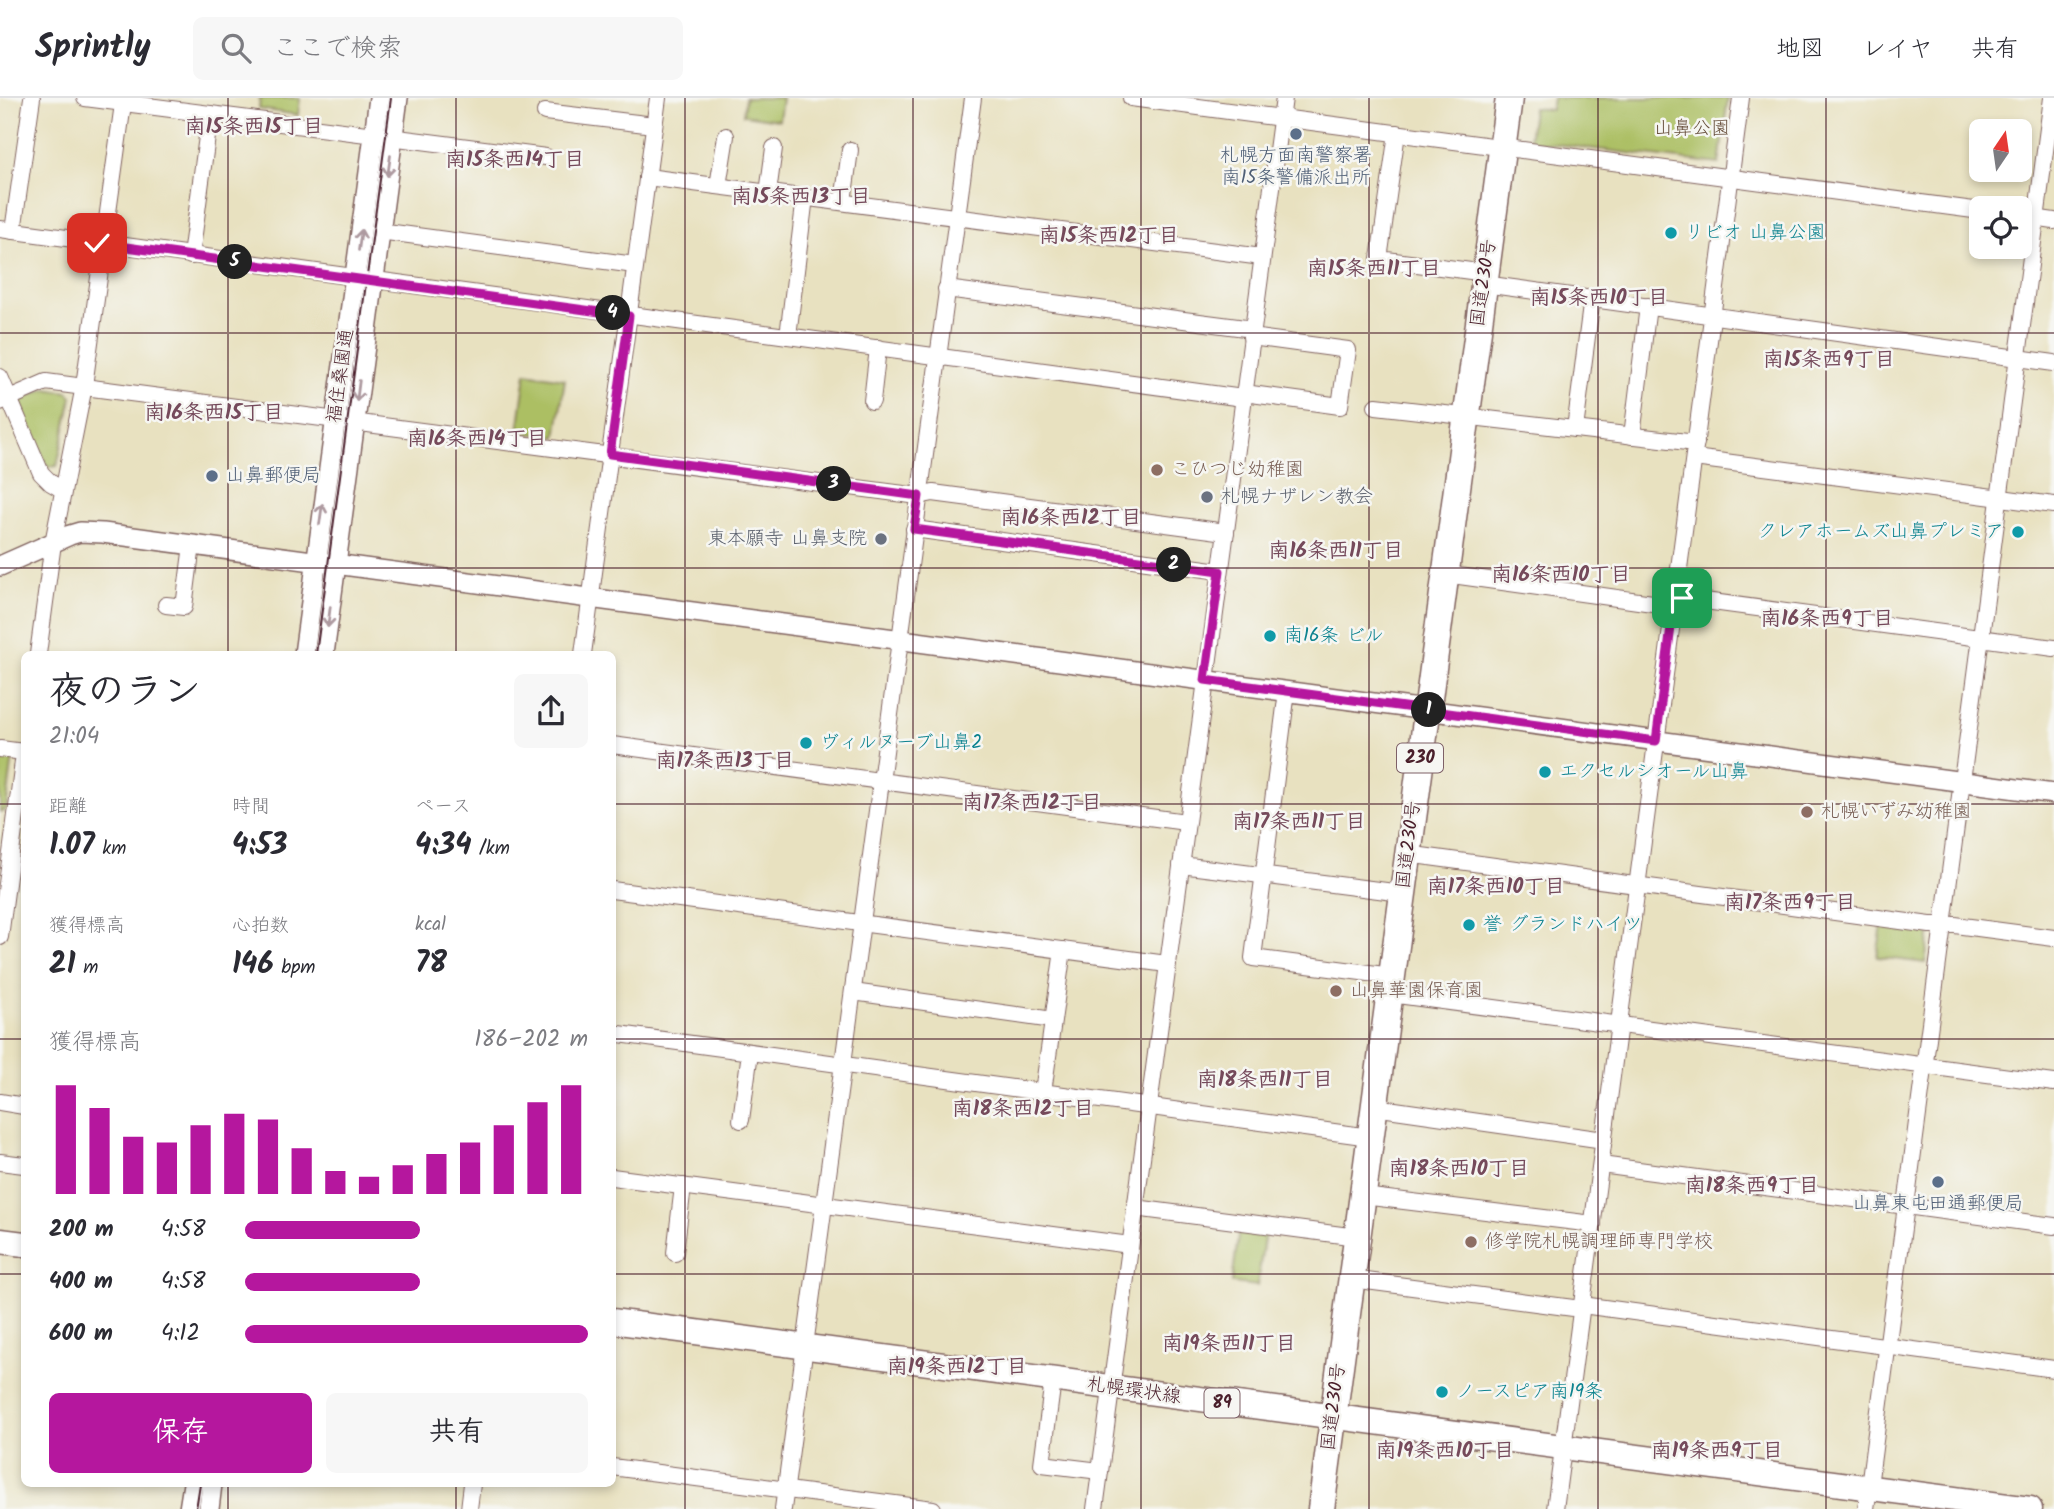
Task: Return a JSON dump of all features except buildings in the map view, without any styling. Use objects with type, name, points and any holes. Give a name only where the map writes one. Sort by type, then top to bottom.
[{"type":"highway","name":"国道230号","points":[[1321,1509],[1509,98]]},
{"type":"main road","points":[[0,1241],[21,1244]]},
{"type":"main road","name":"札幌環状線","points":[[616,1322],[1563,1448],[1868,1499],[2030,1509]]},
{"type":"street","points":[[32,98],[6,230],[629,316],[1340,406],[1348,350],[1252,333],[946,289]]},
{"type":"street","points":[[85,98],[547,157]]},
{"type":"street","name":"福住桑園通","points":[[364,279],[379,231],[384,137],[379,98]]},
{"type":"street","name":"福住桑園通","points":[[324,651],[335,564],[345,421],[384,137],[398,98]]},
{"type":"street","points":[[583,651],[658,98]]},
{"type":"street","points":[[783,1509],[973,98]]},
{"type":"street","points":[[1131,98],[1969,209]]},
{"type":"street","points":[[1094,1509],[1284,98]]},
{"type":"street","points":[[1555,1509],[1741,98]]},
{"type":"street","points":[[2032,197],[2052,98]]},
{"type":"street","points":[[38,651],[52,543],[85,386],[125,101]]},
{"type":"street","points":[[545,112],[654,125]]},
{"type":"street","points":[[191,256],[210,114]]},
{"type":"street","points":[[1397,133],[1379,259],[1592,298],[2054,363]]},
{"type":"street","points":[[718,186],[726,136]]},
{"type":"street","points":[[768,192],[774,148]]},
{"type":"street","points":[[843,202],[850,150]]},
{"type":"street","points":[[647,177],[1262,257]]},
{"type":"street","points":[[788,336],[805,197]]},
{"type":"street","points":[[2032,218],[2054,221]]},
{"type":"street","points":[[379,231],[635,265]]},
{"type":"street","points":[[1868,1499],[2018,358],[2025,259]]},
{"type":"street","points":[[1576,429],[1592,298]]},
{"type":"street","points":[[1632,436],[1648,306]]},
{"type":"street","points":[[872,401],[878,348]]},
{"type":"street","points":[[0,377],[5,400],[41,473],[63,490]]},
{"type":"street","points":[[5,400],[46,382],[85,386],[919,496],[933,493],[1226,532]]},
{"type":"street","points":[[1376,407],[1632,436],[1695,451],[1999,499],[2054,505]]},
{"type":"street","name":"福住桑園通","points":[[304,651],[315,562],[345,421]]},
{"type":"street","points":[[914,529],[1220,571]]},
{"type":"street","points":[[0,566],[70,535],[90,532],[2054,794]]},
{"type":"street","points":[[166,605],[184,607],[192,545]]},
{"type":"street","points":[[1445,574],[2054,648]]},
{"type":"street","points":[[1287,691],[1252,958],[1619,1025],[2054,1083]]},
{"type":"street","points":[[616,746],[1186,822]]},
{"type":"street","points":[[0,748],[21,752]]},
{"type":"street","points":[[0,937],[21,772]]},
{"type":"street","points":[[1407,854],[1930,925],[2054,938]]},
{"type":"street","points":[[1181,865],[1402,893]]},
{"type":"street","points":[[616,891],[1167,964]]},
{"type":"street","points":[[1043,1092],[1063,950]]},
{"type":"street","points":[[853,992],[1053,1020]]},
{"type":"street","points":[[616,1033],[1370,1138]]},
{"type":"street","points":[[741,1120],[750,1052]]},
{"type":"street","points":[[0,1102],[21,1106]]},
{"type":"street","points":[[1374,1107],[1604,1140]]},
{"type":"street","points":[[0,1162],[21,1165]]},
{"type":"street","points":[[1601,1165],[2054,1226]]},
{"type":"street","points":[[616,1178],[1130,1245]]},
{"type":"street","points":[[675,1252],[683,1186]]},
{"type":"street","points":[[1363,1196],[1593,1224]]},
{"type":"street","points":[[1135,1208],[1357,1237]]},
{"type":"street","points":[[1351,1279],[2054,1368]]},
{"type":"street","points":[[1053,1380],[1042,1464],[1100,1471]]},
{"type":"street","points":[[616,1469],[933,1509]]},
{"type":"street","points":[[190,1509],[193,1487]]},
{"type":"street","points":[[209,1509],[212,1487]]},
{"type":"street","points":[[469,1509],[472,1487]]},
{"type":"green space","points":[[260,98],[300,98],[298,115],[259,109]]},
{"type":"green space","points":[[745,98],[782,98],[779,120],[743,115]]},
{"type":"green space","name":"山鼻公園","points":[[1553,98],[1728,98],[1719,164],[1529,141],[1533,108],[1551,110]]},
{"type":"green space","points":[[526,373],[565,379],[556,437],[518,432]]},
{"type":"green space","points":[[45,389],[68,392],[72,397],[57,466],[47,467],[21,405],[22,399]]},
{"type":"green space","points":[[0,755],[13,757],[6,809],[2,812],[0,812]]},
{"type":"green space","points":[[1882,925],[1930,931],[1925,963],[1877,957]]},
{"type":"green space","points":[[1239,1228],[1265,1232],[1257,1286],[1232,1283]]},
{"type":"tram line","points":[[316,651],[391,98]]},
{"type":"tram line","points":[[196,1509],[200,1487]]},
{"type":"place","name":"札幌方面南警察署 南15条警備派出所","points":[[1296,134]]},
{"type":"place","name":"リビオ 山鼻公園","points":[[1671,233]]},
{"type":"place","name":"こひつじ幼稚園","points":[[1157,470]]},
{"type":"place","name":"山鼻郵便局","points":[[212,476]]},
{"type":"place","name":"札幌ナザレン教会","points":[[1207,497]]},
{"type":"place","name":"クレアホームズ山鼻プレミア","points":[[2018,532]]},
{"type":"place","name":"東本願寺 山鼻支院","points":[[881,539]]},
{"type":"place","name":"南16条 ビル","points":[[1270,636]]},
{"type":"place","name":"ヴィルヌーブ山鼻2","points":[[806,743]]},
{"type":"place","name":"エクセルシオール山鼻","points":[[1545,772]]},
{"type":"place","name":"札幌いずみ幼稚園","points":[[1807,812]]},
{"type":"place","name":"誉 グランドハイツ","points":[[1469,925]]},
{"type":"place","name":"山鼻華園保育園","points":[[1336,991]]},
{"type":"place","name":"山鼻東屯田通郵便局","points":[[1938,1182]]},
{"type":"place","name":"修学院札幌調理師専門学校","points":[[1471,1242]]},
{"type":"place","name":"ノースピア南19条","points":[[1442,1392]]},
{"type":"district","name":"南15条西15丁目","points":[[254,127]]},
{"type":"district","name":"南15条西14丁目","points":[[515,160]]},
{"type":"district","name":"南15条西13丁目","points":[[801,197]]},
{"type":"district","name":"南15条西12丁目","points":[[1109,236]]},
{"type":"district","name":"南15条西11丁目","points":[[1374,269]]},
{"type":"district","name":"南15条西10丁目","points":[[1599,298]]},
{"type":"district","name":"南15条西9丁目","points":[[1829,360]]},
{"type":"district","name":"南16条西15丁目","points":[[214,413]]},
{"type":"district","name":"南16条西14丁目","points":[[477,439]]},
{"type":"district","name":"南16条西12丁目","points":[[1071,518]]},
{"type":"district","name":"南16条西11丁目","points":[[1336,551]]},
{"type":"district","name":"南16条西10丁目","points":[[1561,575]]},
{"type":"district","name":"南16条西9丁目","points":[[1827,619]]},
{"type":"district","name":"南17条西13丁目","points":[[725,761]]},
{"type":"district","name":"南17条西12丁目","points":[[1032,803]]},
{"type":"district","name":"南17条西11丁目","points":[[1299,822]]},
{"type":"district","name":"南17条西10丁目","points":[[1496,887]]},
{"type":"district","name":"南17条西9丁目","points":[[1790,903]]},
{"type":"district","name":"南18条西11丁目","points":[[1265,1080]]},
{"type":"district","name":"南18条西12丁目","points":[[1023,1109]]},
{"type":"district","name":"南18条西10丁目","points":[[1459,1169]]},
{"type":"district","name":"南18条西9丁目","points":[[1752,1186]]},
{"type":"district","name":"南19条西11丁目","points":[[1229,1344]]},
{"type":"district","name":"南19条西12丁目","points":[[957,1367]]},
{"type":"district","name":"南19条西10丁目","points":[[1445,1451]]},
{"type":"district","name":"南19条西9丁目","points":[[1717,1451]]},
{"type":"route","points":[[97,243],[629,316],[610,454],[919,496],[914,529],[1220,571],[1205,680],[1656,741],[1675,597],[1682,598]]}]
